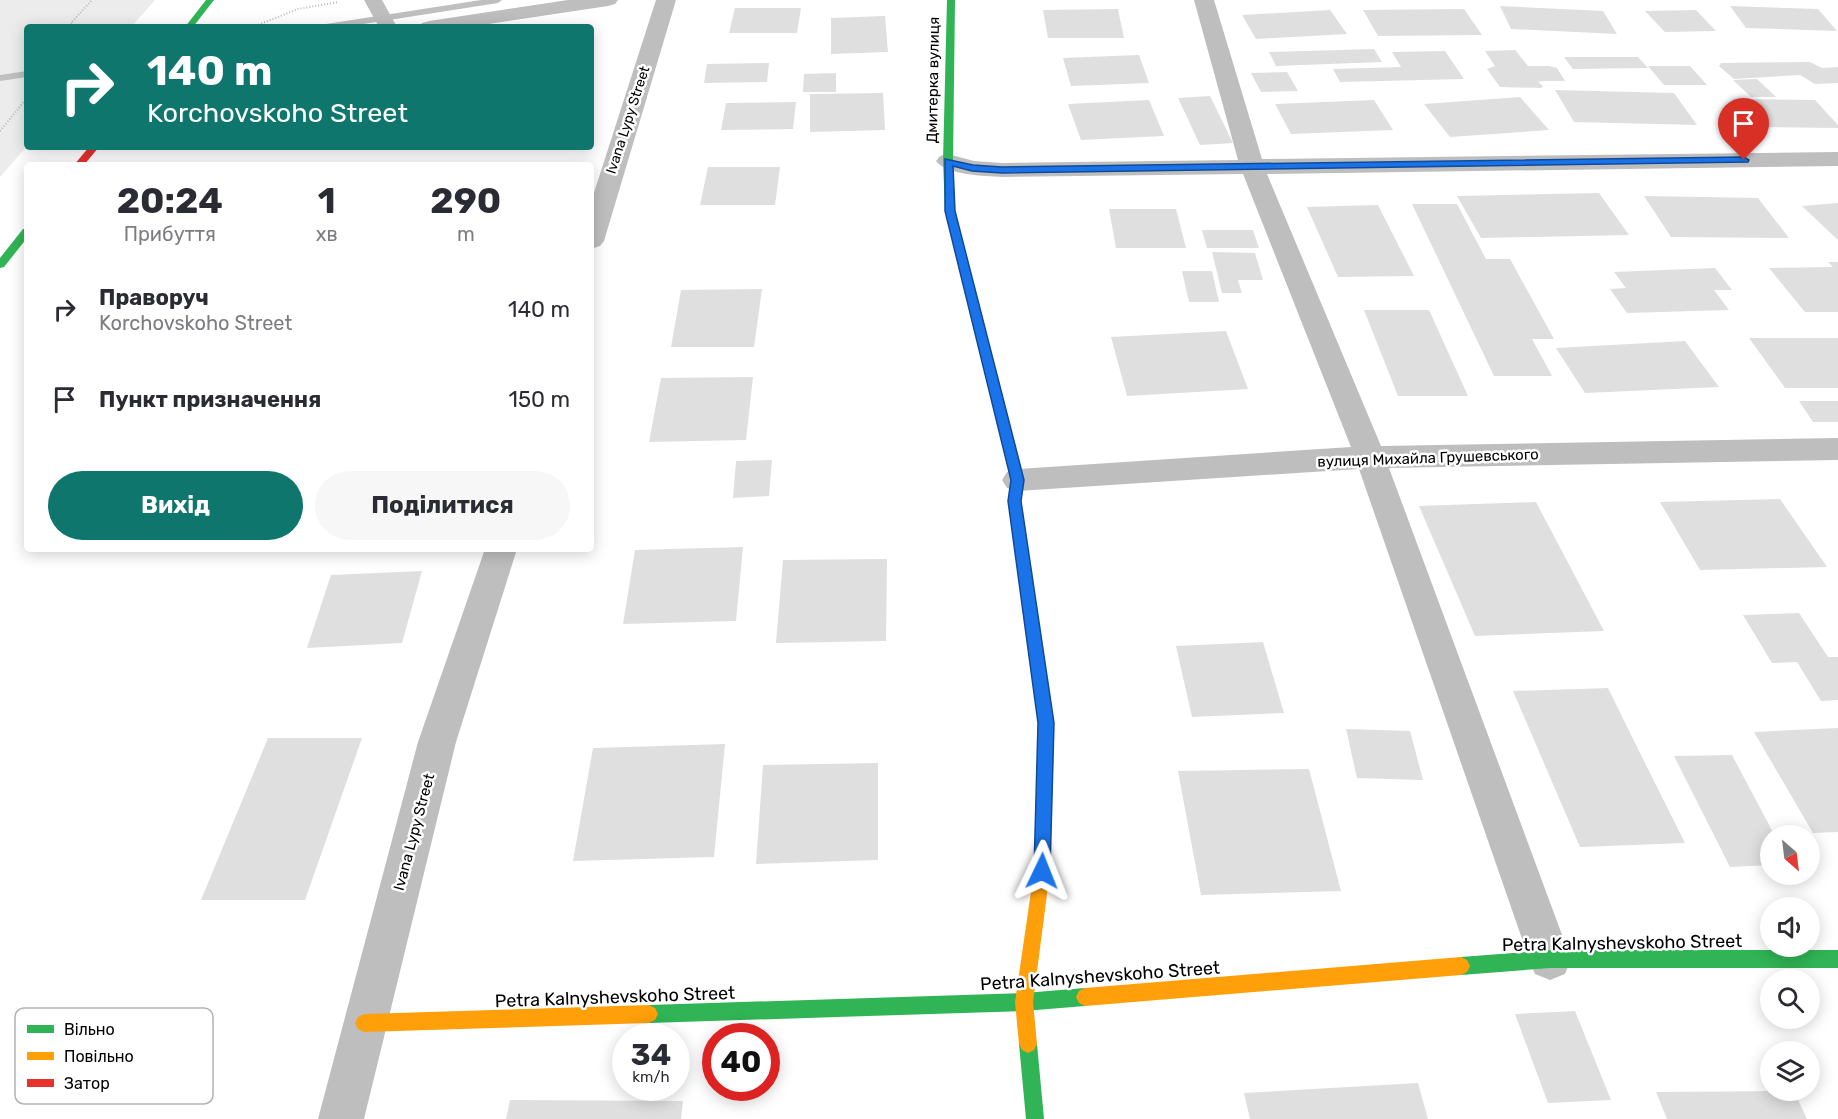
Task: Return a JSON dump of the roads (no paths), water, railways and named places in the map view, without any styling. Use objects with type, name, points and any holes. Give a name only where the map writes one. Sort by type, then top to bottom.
[{"type":"main road","points":[[191,24],[210,0]]},
{"type":"main road","name":"Дмитерка вулиця","points":[[951,0],[948,161],[950,211],[1018,480],[1015,501],[1046,723],[1042,871],[1024,1002],[1035,1119]]},
{"type":"main road","points":[[82,162],[92,150]]},
{"type":"main road","points":[[0,265],[24,235]]},
{"type":"main road","name":"Petra Kalnyshevskoho Street","points":[[364,1023],[1024,1002],[1550,959],[1838,958]]},
{"type":"street","points":[[449,24],[608,0]]},
{"type":"street","name":"Ivana Lypy Street","points":[[594,231],[666,0]]},
{"type":"street","points":[[1204,0],[1252,167],[1370,458],[1550,959]]},
{"type":"street","points":[[948,161],[972,168],[1002,170],[1838,159]]},
{"type":"street","name":"вулиця Михайла Грушевського","points":[[1018,480],[1370,458],[1838,449]]},
{"type":"street","name":"Ivana Lypy Street","points":[[340,1119],[437,742],[500,552]]},
{"type":"waterway","points":[[345,24],[498,0]]},
{"type":"waterway","points":[[0,78],[24,74]]}]
